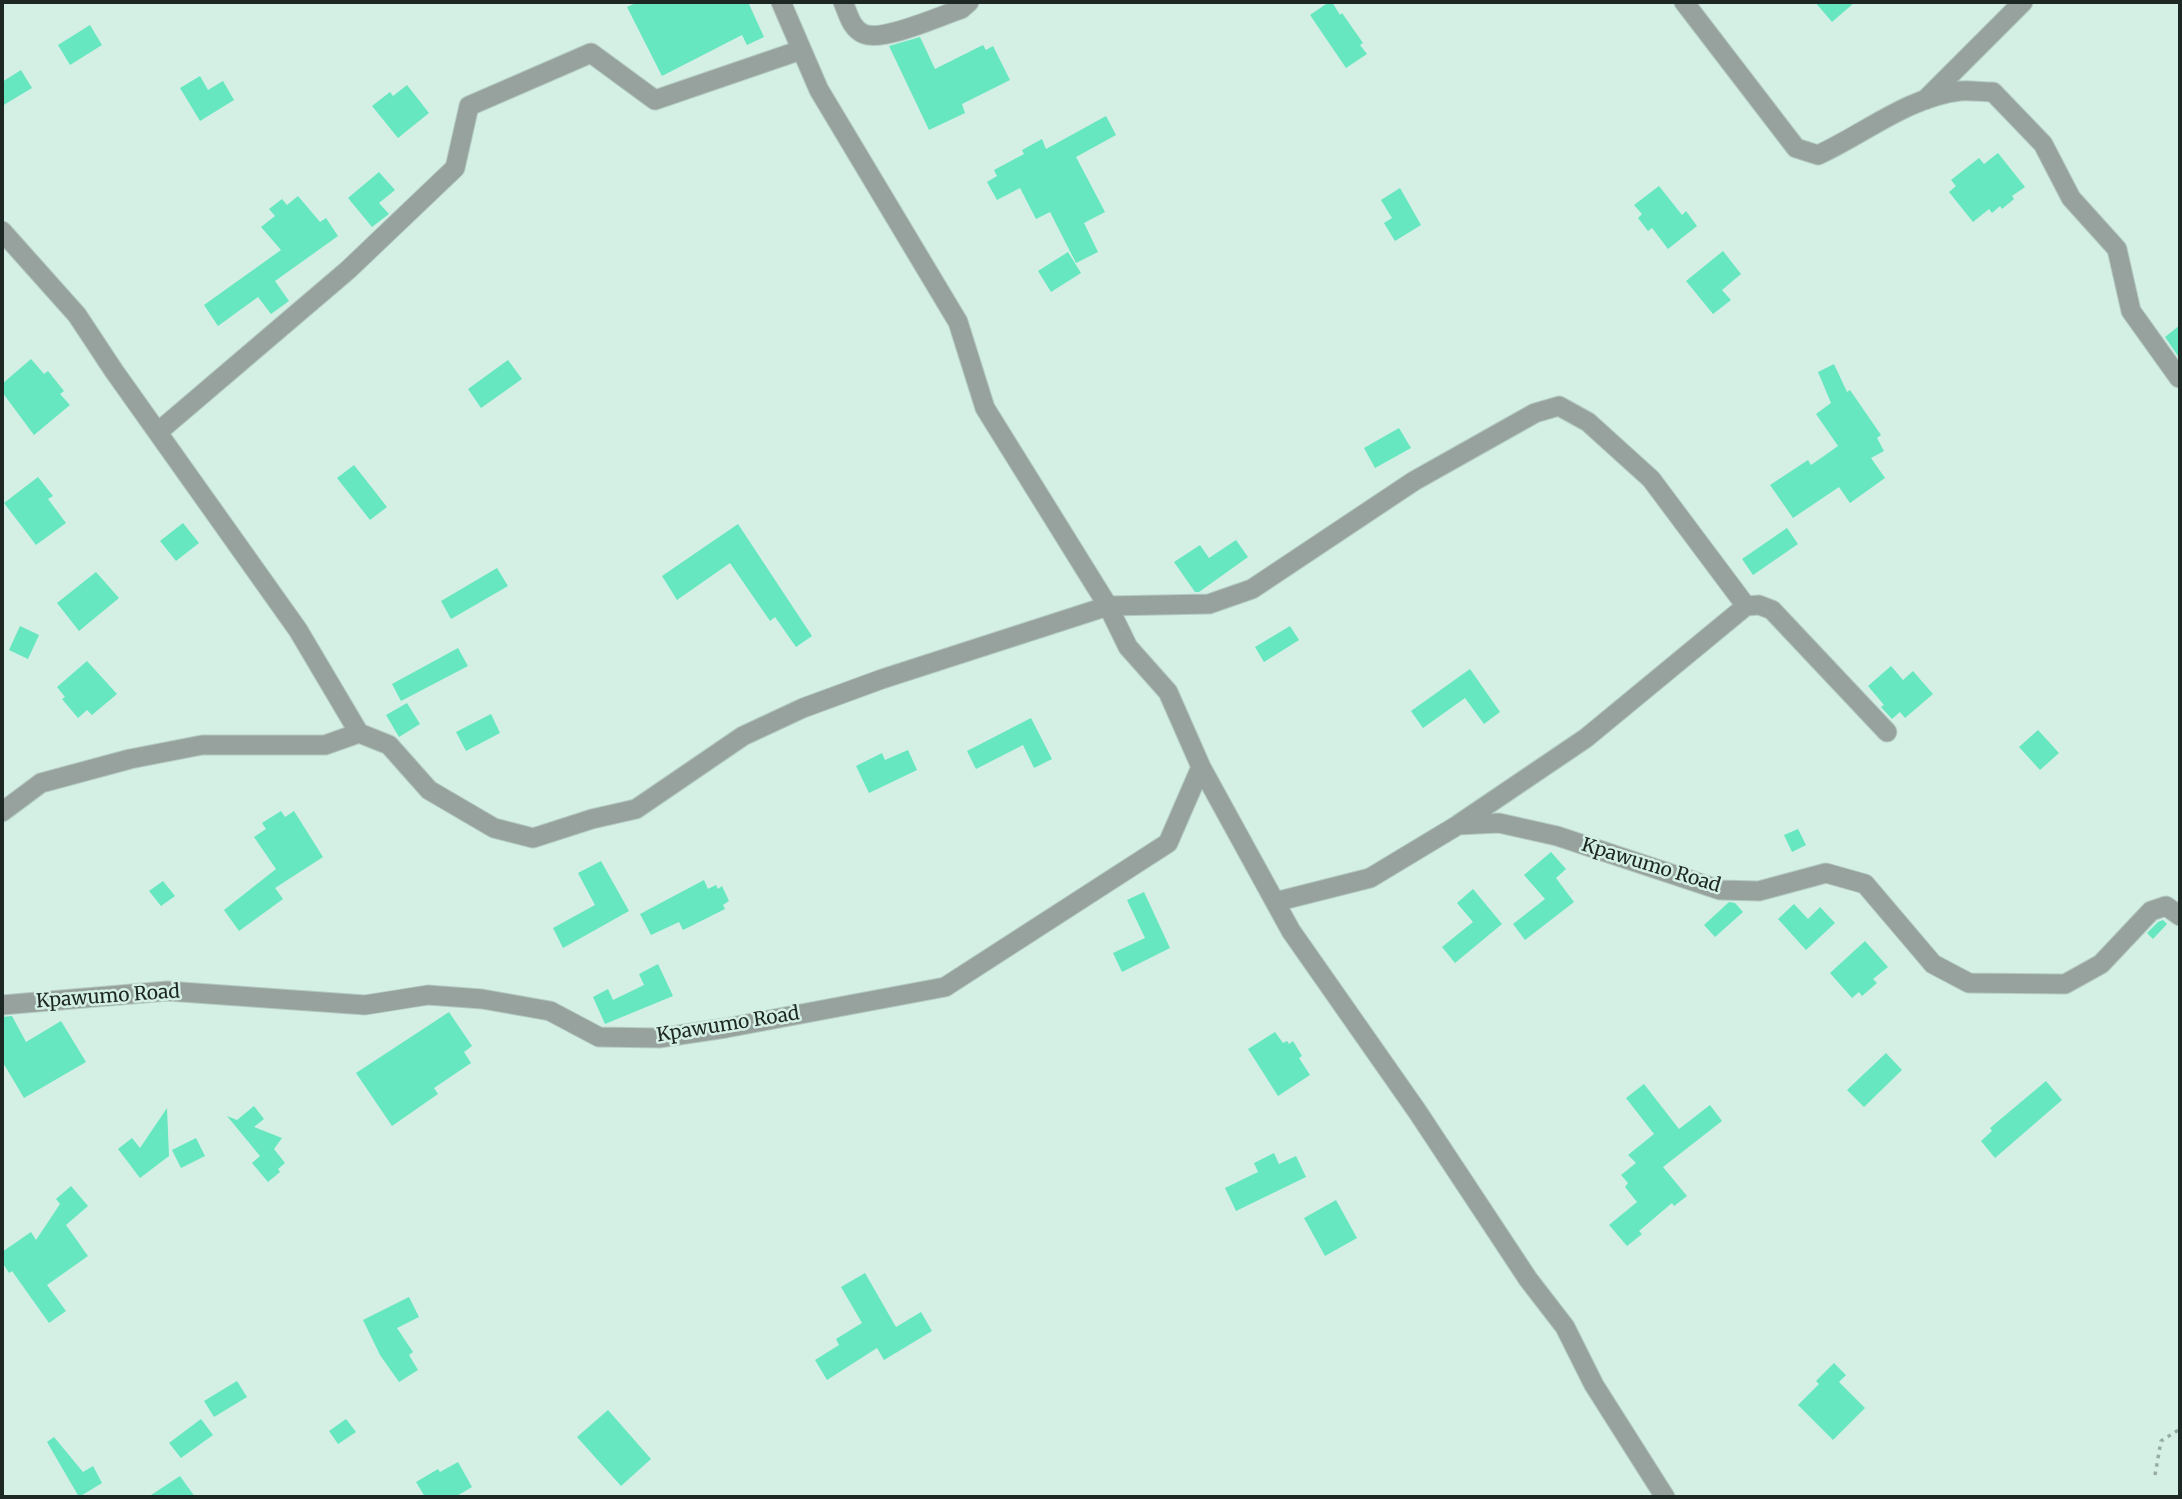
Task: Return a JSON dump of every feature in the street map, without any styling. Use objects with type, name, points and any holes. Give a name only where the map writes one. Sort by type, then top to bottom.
[{"type":"street","points":[[780,2],[819,90],[958,323],[985,408],[1108,606],[1128,647],[1168,692],[1201,767],[1291,931],[1417,1111],[1528,1279],[1565,1327],[1594,1385],[1665,1497]]},
{"type":"street","points":[[843,2],[853,25],[864,34],[882,36],[961,9],[969,2]]},
{"type":"street","points":[[1684,2],[1796,148],[1818,155],[1891,114],[1924,101],[1960,91],[1993,92],[2043,144],[2071,198],[2117,249],[2132,311],[2179,379]]},
{"type":"street","points":[[1924,101],[2023,2]]},
{"type":"street","points":[[158,432],[348,270],[455,168],[469,106],[592,53],[655,100],[801,50]]},
{"type":"street","points":[[2,232],[77,315],[298,630],[359,733],[388,745],[429,790],[494,828],[533,838],[592,819],[636,809],[743,736],[803,708],[894,675],[1108,606],[1209,604],[1252,589],[1414,481],[1535,413],[1559,406],[1588,422],[1651,479],[1746,606]]},
{"type":"street","points":[[1458,825],[1586,738],[1746,606],[1759,605],[1772,610],[1887,732]]},
{"type":"street","points":[[2,812],[41,783],[130,759],[202,745],[324,745],[359,733]]},
{"type":"street","name":"Kpawumo Road","points":[[2,1005],[167,991],[365,1005],[428,995],[482,999],[550,1011],[599,1037],[659,1038],[945,987],[1168,843],[1201,767]]},
{"type":"street","name":"Kpawumo Road","points":[[1275,902],[1370,878],[1458,825],[1499,822],[1557,836],[1720,890],[1759,891],[1826,873],[1865,884],[1933,964],[1969,983],[2065,984],[2101,964],[2151,911],[2166,905],[2180,916]]},
{"type":"path","points":[[2155,1475],[2161,1441],[2180,1429]]},
{"type":"building","points":[[638,2],[748,2],[764,37],[747,45],[742,35],[662,76],[627,7]]},
{"type":"building","points":[[1332,2],[1340,15],[1342,13],[1363,43],[1360,45],[1367,54],[1346,68],[1310,15]]},
{"type":"building","points":[[1815,2],[1855,2],[1832,22]]},
{"type":"building","points":[[90,25],[102,45],[70,65],[58,45]]},
{"type":"building","points":[[920,37],[935,69],[983,45],[986,50],[993,46],[1010,80],[962,104],[965,113],[929,130],[889,46]]},
{"type":"building","points":[[21,70],[32,88],[2,106],[2,82]]},
{"type":"building","points":[[200,76],[208,90],[223,81],[234,100],[200,121],[180,88]]},
{"type":"building","points":[[407,85],[429,113],[398,138],[372,106],[390,92],[393,96]]},
{"type":"building","points":[[1106,116],[1116,135],[1076,157],[1105,212],[1084,223],[1098,252],[1076,263],[1050,212],[1036,219],[1020,188],[997,200],[987,182],[997,176],[994,170],[1024,154],[1022,150],[1042,139],[1046,149]]},
{"type":"building","points":[[1998,153],[2025,187],[2012,196],[2014,199],[2002,209],[2000,206],[1992,213],[1989,209],[1973,222],[1949,192],[1956,186],[1951,180],[1979,158],[1984,164]]},
{"type":"building","points":[[379,172],[395,190],[379,203],[389,214],[372,227],[348,198]]},
{"type":"building","points":[[1659,186],[1682,215],[1686,211],[1697,226],[1668,249],[1652,228],[1648,231],[1638,218],[1642,214],[1634,205]]},
{"type":"building","points":[[1400,188],[1421,225],[1395,241],[1384,223],[1392,218],[1381,200]]},
{"type":"building","points":[[298,196],[320,222],[326,218],[338,236],[275,281],[289,301],[271,314],[258,297],[218,326],[204,305],[281,250],[261,227],[275,216],[269,209],[282,199],[287,205]]},
{"type":"building","points":[[1723,251],[1741,274],[1722,290],[1731,300],[1713,314],[1686,281]]},
{"type":"building","points":[[1068,252],[1081,273],[1051,292],[1038,271]]},
{"type":"building","points":[[2180,325],[2180,359],[2165,337]]},
{"type":"building","points":[[31,359],[44,374],[48,371],[64,391],[60,394],[70,405],[34,435],[2,392],[2,384]]},
{"type":"building","points":[[508,360],[522,379],[481,408],[468,389]]},
{"type":"building","points":[[1834,364],[1847,392],[1850,390],[1881,435],[1877,438],[1884,451],[1871,458],[1885,478],[1850,503],[1839,487],[1793,518],[1770,485],[1808,460],[1811,465],[1838,446],[1816,414],[1831,403],[1818,372]]},
{"type":"building","points":[[1399,428],[1411,448],[1375,468],[1364,448]]},
{"type":"building","points":[[354,465],[387,507],[370,520],[337,478]]},
{"type":"building","points":[[38,477],[53,496],[48,499],[66,523],[36,545],[4,503]]},
{"type":"building","points":[[183,523],[199,543],[176,561],[160,541]]},
{"type":"building","points":[[738,524],[812,636],[796,647],[775,617],[770,621],[730,563],[677,600],[662,576]]},
{"type":"building","points":[[1787,528],[1798,544],[1753,575],[1742,559]]},
{"type":"building","points":[[1236,540],[1248,557],[1199,592],[1195,592],[1174,562],[1200,545],[1209,558]]},
{"type":"building","points":[[497,568],[508,586],[451,619],[441,601]]},
{"type":"building","points":[[96,572],[119,598],[79,631],[57,603]]},
{"type":"building","points":[[20,626],[39,635],[28,659],[9,650]]},
{"type":"building","points":[[1290,626],[1299,640],[1264,662],[1255,647]]},
{"type":"building","points":[[458,648],[468,666],[401,701],[392,684]]},
{"type":"building","points":[[87,661],[117,694],[92,715],[87,710],[78,718],[62,699],[65,697],[57,687]]},
{"type":"building","points":[[1891,666],[1903,680],[1913,671],[1933,694],[1905,718],[1900,712],[1892,719],[1868,686]]},
{"type":"building","points":[[1470,669],[1500,712],[1484,724],[1465,698],[1423,728],[1411,711]]},
{"type":"building","points":[[407,703],[420,724],[399,737],[386,715]]},
{"type":"building","points":[[491,714],[500,733],[466,751],[456,732]]},
{"type":"building","points":[[1031,718],[1052,759],[1034,768],[1023,745],[976,769],[967,751]]},
{"type":"building","points":[[2038,730],[2059,753],[2040,770],[2019,747]]},
{"type":"building","points":[[908,750],[917,770],[869,793],[856,766],[882,753],[885,760]]},
{"type":"building","points":[[281,811],[285,817],[294,811],[323,857],[275,888],[283,899],[239,931],[224,910],[276,869],[254,837],[266,829],[262,823]]},
{"type":"building","points":[[1798,829],[1806,845],[1792,852],[1784,835]]},
{"type":"building","points":[[1551,852],[1566,869],[1556,878],[1574,902],[1525,940],[1513,924],[1545,899],[1524,875]]},
{"type":"building","points":[[601,861],[629,911],[563,948],[553,928],[595,905],[578,873]]},
{"type":"building","points":[[704,880],[708,889],[716,885],[718,889],[722,886],[729,901],[723,905],[725,909],[683,930],[679,922],[651,935],[640,914]]},
{"type":"building","points":[[163,881],[175,896],[161,906],[149,891]]},
{"type":"building","points":[[1473,889],[1502,924],[1455,963],[1442,947],[1473,922],[1457,903]]},
{"type":"building","points":[[1144,892],[1170,948],[1122,972],[1113,953],[1145,938],[1127,900]]},
{"type":"building","points":[[1729,902],[1735,903],[1743,912],[1715,937],[1704,925]]},
{"type":"building","points":[[1794,904],[1808,919],[1820,907],[1835,923],[1806,950],[1778,919]]},
{"type":"building","points":[[2163,920],[2167,924],[2153,939],[2147,933]]},
{"type":"building","points":[[1865,941],[1888,967],[1873,979],[1877,983],[1862,996],[1859,992],[1852,998],[1830,973]]},
{"type":"building","points":[[658,964],[673,996],[605,1024],[593,997],[608,989],[613,1000],[644,985],[639,974]]},
{"type":"building","points":[[449,1012],[472,1046],[464,1052],[471,1063],[434,1088],[438,1094],[392,1126],[356,1073]]},
{"type":"building","points":[[12,1016],[26,1042],[61,1021],[86,1062],[24,1098],[2,1061],[2,1017]]},
{"type":"building","points":[[1275,1032],[1283,1043],[1287,1041],[1289,1044],[1293,1041],[1302,1056],[1299,1058],[1310,1075],[1278,1096],[1248,1049]]},
{"type":"building","points":[[1886,1053],[1902,1070],[1864,1107],[1847,1090]]},
{"type":"building","points":[[2046,1081],[2062,1100],[1995,1158],[1981,1141],[1992,1131],[1990,1128]]},
{"type":"building","points":[[1644,1084],[1679,1129],[1710,1105],[1722,1121],[1663,1167],[1687,1196],[1674,1206],[1672,1203],[1639,1231],[1642,1234],[1627,1246],[1609,1225],[1637,1202],[1625,1187],[1628,1183],[1621,1175],[1636,1163],[1628,1155],[1654,1134],[1626,1098]]},
{"type":"building","points":[[254,1106],[264,1119],[254,1127],[282,1138],[274,1149],[285,1163],[278,1169],[280,1172],[268,1182],[252,1163],[260,1156],[227,1116],[237,1120]]},
{"type":"building","points":[[167,1108],[169,1156],[140,1178],[118,1149],[132,1138],[140,1148]]},
{"type":"building","points":[[196,1138],[205,1156],[181,1168],[172,1150]]},
{"type":"building","points":[[1274,1153],[1279,1164],[1296,1156],[1306,1177],[1236,1211],[1225,1188],[1258,1172],[1254,1163]]},
{"type":"building","points":[[71,1186],[88,1206],[66,1225],[88,1256],[47,1285],[66,1311],[49,1323],[12,1271],[9,1273],[2,1262],[2,1252],[31,1232],[36,1240],[60,1204],[56,1199]]},
{"type":"building","points":[[1336,1200],[1357,1238],[1325,1256],[1304,1218]]},
{"type":"building","points":[[865,1273],[896,1327],[921,1312],[932,1331],[884,1360],[877,1348],[827,1380],[815,1360],[839,1345],[836,1339],[862,1323],[841,1287]]},
{"type":"building","points":[[409,1297],[419,1317],[397,1328],[413,1352],[409,1355],[418,1370],[399,1382],[380,1355],[363,1320]]},
{"type":"building","points":[[1834,1363],[1846,1375],[1839,1382],[1865,1408],[1833,1440],[1798,1405],[1819,1384],[1816,1381]]},
{"type":"building","points":[[237,1381],[247,1397],[214,1417],[204,1401]]},
{"type":"building","points":[[608,1410],[651,1459],[621,1486],[577,1437]]},
{"type":"building","points":[[201,1419],[213,1435],[181,1458],[169,1443]]},
{"type":"building","points":[[346,1419],[356,1432],[338,1444],[329,1431]]},
{"type":"building","points":[[54,1437],[83,1472],[93,1466],[102,1483],[79,1497],[47,1442]]},
{"type":"building","points":[[458,1462],[472,1487],[455,1497],[425,1497],[416,1482],[438,1469],[440,1472]]},
{"type":"building","points":[[180,1476],[195,1497],[148,1497]]}]
